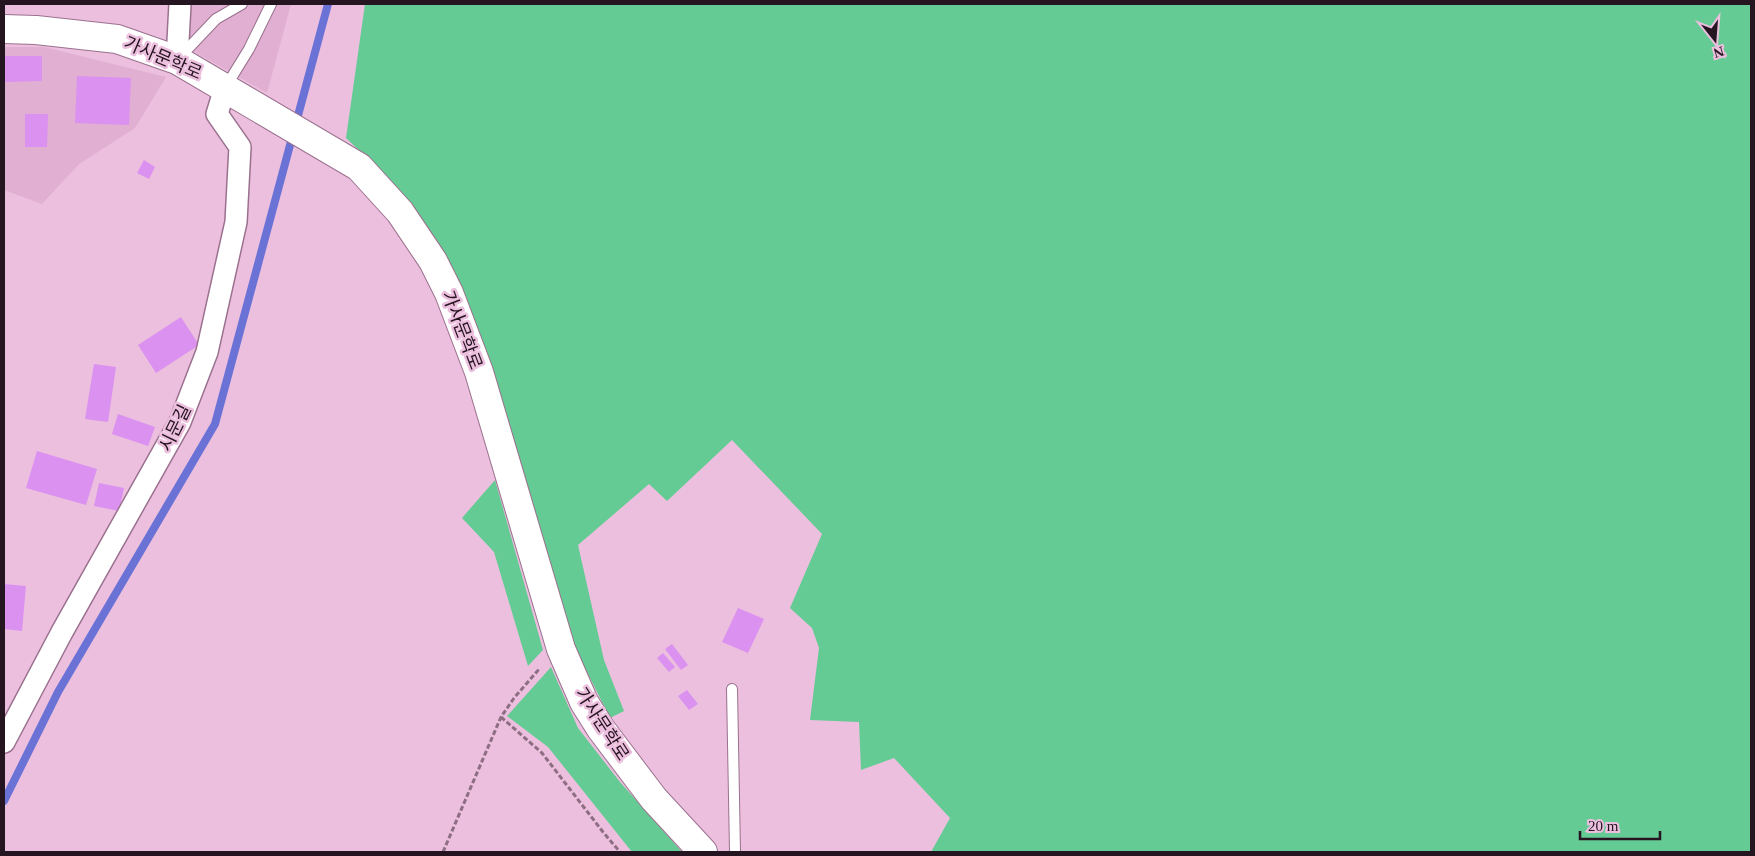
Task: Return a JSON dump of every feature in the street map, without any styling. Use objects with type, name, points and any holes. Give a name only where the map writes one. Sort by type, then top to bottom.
[{"type":"main road","name":"가사문학로","points":[[4,29],[36,30],[117,39],[177,60],[359,167],[400,212],[433,261],[449,292],[479,372],[561,649],[584,702],[654,799],[703,852]]},
{"type":"street","points":[[177,60],[180,4]]},
{"type":"street","name":"시문길","points":[[4,742],[62,632],[180,422],[207,352],[236,222],[240,147],[217,114],[225,88]]},
{"type":"lane","points":[[177,60],[216,19],[242,4]]},
{"type":"lane","points":[[225,88],[250,48],[271,4]]},
{"type":"lane","points":[[732,688],[735,852]]},
{"type":"path","points":[[443,852],[501,717],[536,672],[561,649]]},
{"type":"path","points":[[501,717],[542,753],[620,852]]},
{"type":"shaded area","points":[[187,4],[291,4],[267,93],[186,47]]},
{"type":"shaded area","points":[[4,47],[44,47],[166,77],[135,128],[79,164],[42,204],[4,190]]},
{"type":"green space","points":[[365,4],[1751,4],[1751,852],[931,852],[950,818],[894,758],[861,770],[859,722],[810,720],[819,648],[812,628],[790,608],[822,534],[732,440],[667,501],[649,484],[578,545],[604,660],[624,711],[610,718],[577,652],[519,463],[384,174],[346,138]]},
{"type":"green space","points":[[495,480],[543,650],[528,666],[494,552],[462,518]]},
{"type":"green space","points":[[551,667],[578,728],[620,782],[682,852],[632,852],[548,747],[507,716]]},
{"type":"building","points":[[4,56],[42,56],[42,81],[4,82]]},
{"type":"building","points":[[77,76],[131,78],[129,125],[75,123]]},
{"type":"building","points":[[25,114],[48,114],[47,147],[25,147]]},
{"type":"building","points":[[144,160],[155,167],[149,179],[137,173]]},
{"type":"building","points":[[181,317],[199,345],[156,373],[138,345]]},
{"type":"building","points":[[94,364],[116,367],[108,422],[85,419]]},
{"type":"building","points":[[118,414],[155,427],[148,446],[112,434]]},
{"type":"building","points":[[37,451],[97,469],[86,505],[26,488]]},
{"type":"building","points":[[99,483],[124,488],[119,511],[94,506]]},
{"type":"building","points":[[4,584],[26,586],[22,631],[4,629]]},
{"type":"building","points":[[738,608],[764,619],[748,653],[722,642]]},
{"type":"building","points":[[672,644],[688,665],[681,670],[665,649]]},
{"type":"building","points":[[663,653],[675,667],[669,672],[657,658]]},
{"type":"building","points":[[687,690],[698,704],[689,710],[678,696]]},
{"type":"waterway","points":[[4,801],[58,692],[215,424],[328,4]]}]
